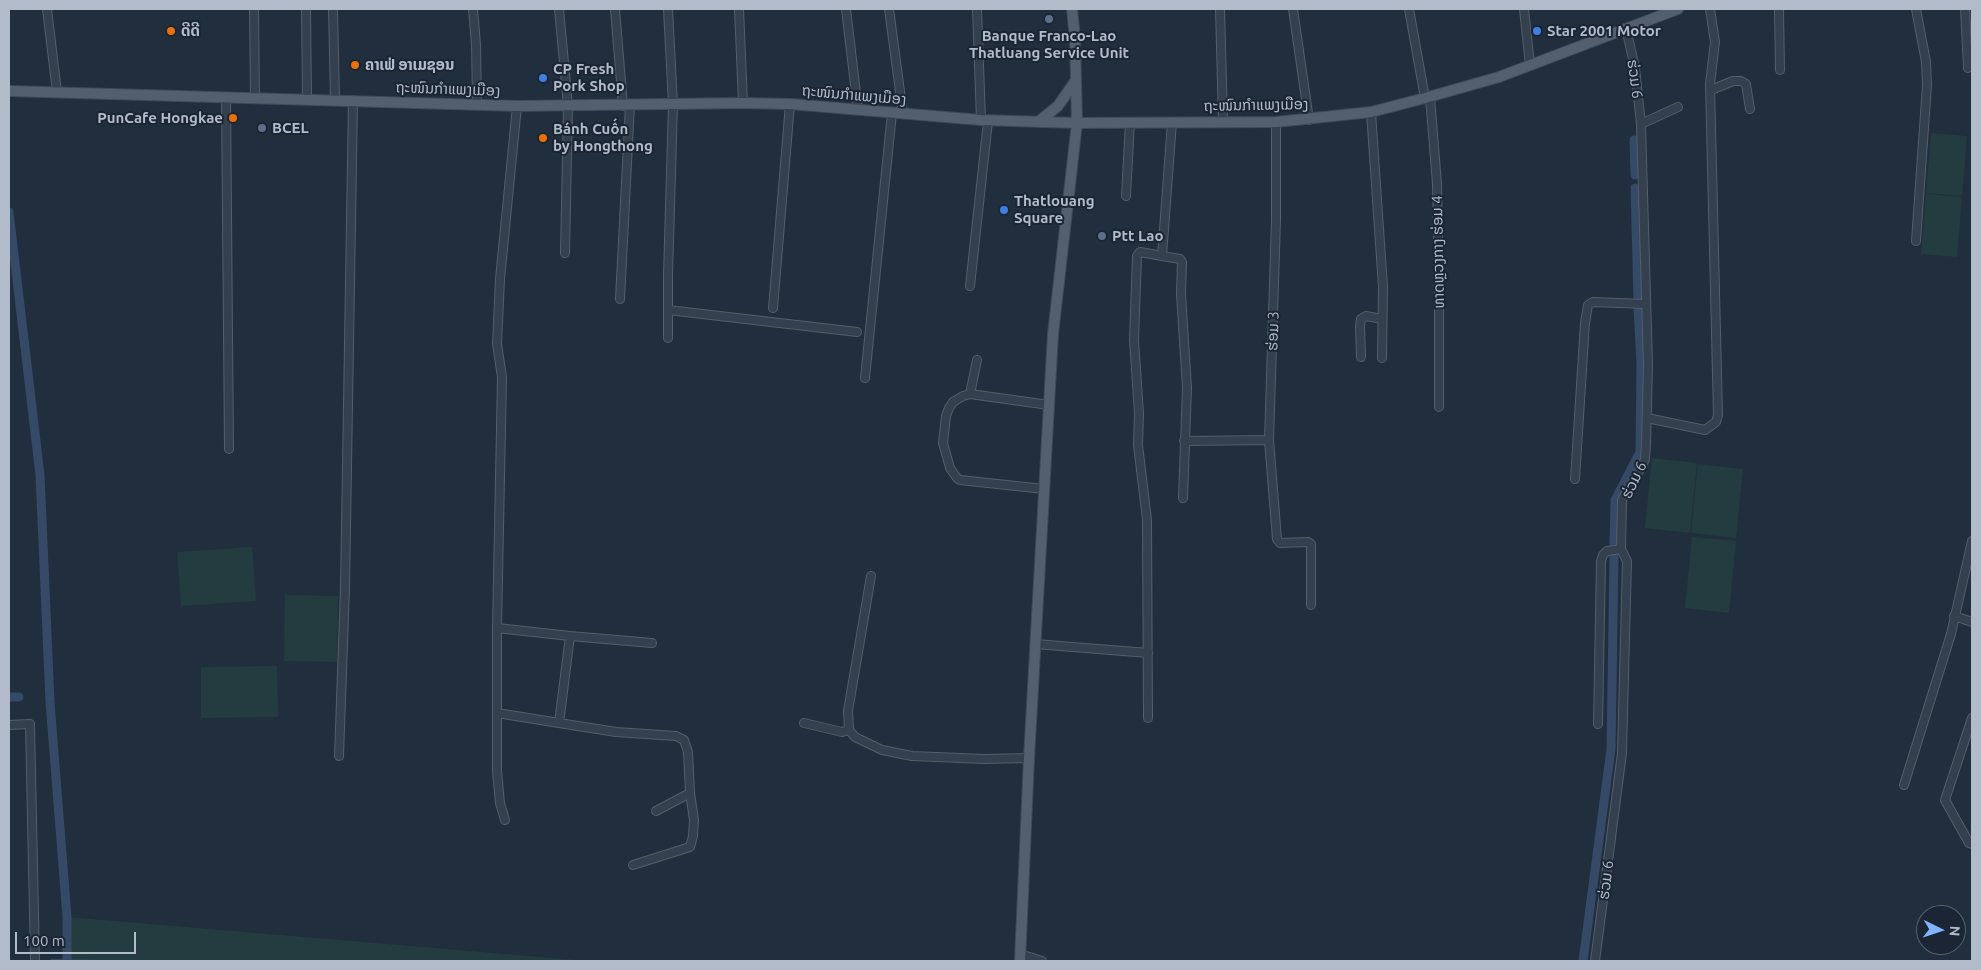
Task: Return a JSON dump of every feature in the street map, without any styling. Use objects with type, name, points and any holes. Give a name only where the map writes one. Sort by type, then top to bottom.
[{"type":"main road","points":[[1020,958],[1035,644],[1053,334],[1077,123],[1077,80],[1072,9]]},
{"type":"main road","name":"ຖະໜົນກຳແພງເມືອງ","points":[[12,91],[517,106],[790,104],[984,120],[1077,123],[1276,122],[1371,112],[1428,98],[1499,77],[1678,9]]},
{"type":"main road","points":[[1038,122],[1058,106],[1077,80]]},
{"type":"street","points":[[47,9],[56,92]]},
{"type":"street","points":[[254,9],[256,98]]},
{"type":"street","points":[[306,9],[307,99]]},
{"type":"street","points":[[333,9],[335,100]]},
{"type":"street","points":[[473,9],[476,44],[477,105]]},
{"type":"street","points":[[559,9],[568,106],[564,253]]},
{"type":"street","points":[[615,9],[626,105],[620,300]]},
{"type":"street","points":[[668,9],[673,104],[668,338]]},
{"type":"street","points":[[739,9],[744,103]]},
{"type":"street","points":[[846,9],[858,110]]},
{"type":"street","points":[[889,9],[903,114]]},
{"type":"street","points":[[970,286],[984,120],[978,9]]},
{"type":"street","points":[[1220,9],[1224,121]]},
{"type":"street","points":[[1293,9],[1309,120]]},
{"type":"street","name":"ທາດຫຼວງກາງ ຮ່ອມ 4","points":[[1409,9],[1428,98],[1437,184],[1439,407]]},
{"type":"street","points":[[1524,9],[1530,65]]},
{"type":"street","points":[[1647,418],[1706,430],[1716,422],[1718,415],[1710,75],[1716,42],[1710,9]]},
{"type":"street","points":[[1779,9],[1780,70]]},
{"type":"street","points":[[1916,9],[1926,62],[1927,86],[1916,241]]},
{"type":"street","points":[[1965,9],[1968,68]]},
{"type":"street","name":"ຮ່ວມ 6","points":[[1595,961],[1622,752],[1627,561],[1621,549],[1622,500],[1645,460],[1647,418],[1648,364],[1641,124],[1635,68],[1626,28]]},
{"type":"street","points":[[1711,90],[1733,81],[1741,81],[1746,84],[1750,109]]},
{"type":"street","points":[[226,98],[229,448]]},
{"type":"street","points":[[339,756],[345,578],[353,100]]},
{"type":"street","points":[[772,308],[790,104]]},
{"type":"street","points":[[505,820],[500,803],[497,771],[497,628],[502,377],[496,344],[500,279],[517,106]]},
{"type":"street","points":[[1641,124],[1678,108]]},
{"type":"street","points":[[1371,112],[1383,287],[1382,358]]},
{"type":"street","points":[[865,378],[892,113]]},
{"type":"street","points":[[1126,196],[1130,122]]},
{"type":"street","points":[[1162,256],[1172,122]]},
{"type":"street","name":"ຮ່ອມ 3","points":[[1276,122],[1276,220],[1269,440],[1277,539],[1280,543],[1308,542],[1310,544],[1311,606]]},
{"type":"street","points":[[1148,718],[1147,520],[1138,445],[1139,413],[1134,331],[1137,256],[1140,252],[1180,258],[1182,262],[1181,294],[1187,388],[1183,498]]},
{"type":"street","points":[[1575,479],[1585,323],[1588,305],[1593,302],[1602,301],[1645,304]]},
{"type":"street","points":[[668,310],[857,332]]},
{"type":"street","points":[[1361,357],[1361,319],[1366,316],[1382,319]]},
{"type":"street","points":[[970,394],[977,360]]},
{"type":"street","points":[[1044,489],[960,480],[953,474],[943,442],[946,416],[953,402],[962,396],[970,394],[1049,405]]},
{"type":"street","points":[[1184,441],[1269,440]]},
{"type":"street","points":[[1904,785],[1951,634],[1972,541]]},
{"type":"street","points":[[1598,724],[1601,561],[1607,551],[1621,549]]},
{"type":"street","points":[[871,576],[848,711],[849,730],[855,737],[882,750],[912,756],[976,759],[1029,758]]},
{"type":"street","points":[[1954,616],[1972,622]]},
{"type":"street","points":[[497,628],[652,643]]},
{"type":"street","points":[[559,723],[570,636]]},
{"type":"street","points":[[1035,644],[1148,653]]},
{"type":"street","points":[[497,713],[616,732],[676,736],[684,740],[688,752],[690,793],[694,820],[690,847],[633,865]]},
{"type":"street","points":[[1972,718],[1945,800],[1969,843],[1972,844]]},
{"type":"street","points":[[804,723],[842,732],[849,730]]},
{"type":"street","points":[[9,725],[30,724],[36,961]]},
{"type":"street","points":[[656,811],[690,793]]},
{"type":"street","points":[[1020,958],[1042,961]]},
{"type":"green space","points":[[1931,133],[1967,136],[1962,196],[1926,193]]},
{"type":"green space","points":[[1926,194],[1962,197],[1957,257],[1921,254]]},
{"type":"green space","points":[[1652,458],[1697,463],[1690,533],[1645,528]]},
{"type":"green space","points":[[1698,464],[1743,469],[1736,538],[1691,533]]},
{"type":"green space","points":[[1692,537],[1736,541],[1729,613],[1685,608]]},
{"type":"green space","points":[[252,547],[256,601],[181,606],[177,552]]},
{"type":"green space","points":[[285,595],[338,596],[337,662],[284,661]]},
{"type":"green space","points":[[277,666],[278,717],[201,718],[201,667]]},
{"type":"green space","points":[[67,917],[588,961],[67,961]]},
{"type":"waterway","points":[[1634,140],[1635,175]]},
{"type":"waterway","points":[[1635,188],[1638,299]]},
{"type":"waterway","points":[[9,212],[40,475],[50,702],[67,917],[67,961]]},
{"type":"waterway","points":[[1614,543],[1615,500],[1640,452],[1641,363],[1638,309]]},
{"type":"waterway","points":[[1583,961],[1611,749],[1614,556]]},
{"type":"waterway","points":[[9,697],[19,697]]},
{"type":"waterway","points":[[52,960],[95,961]]},
{"type":"place","name":"Banque Franco-Lao Thatluang Service Unit","points":[[1049,19]]},
{"type":"place","name":"ດີດີ","points":[[171,31]]},
{"type":"place","name":"Star 2001 Motor","points":[[1537,31]]},
{"type":"place","name":"ຄາເຟ່ ອາເມຊອນ","points":[[355,65]]},
{"type":"place","name":"CP Fresh Pork Shop","points":[[543,78]]},
{"type":"place","name":"PunCafe Hongkae","points":[[233,118]]},
{"type":"place","name":"BCEL","points":[[262,128]]},
{"type":"place","name":"Bánh Cuốn by Hongthong","points":[[543,138]]},
{"type":"place","name":"Thatlouang Square","points":[[1004,210]]},
{"type":"place","name":"Ptt Lao","points":[[1102,236]]}]
